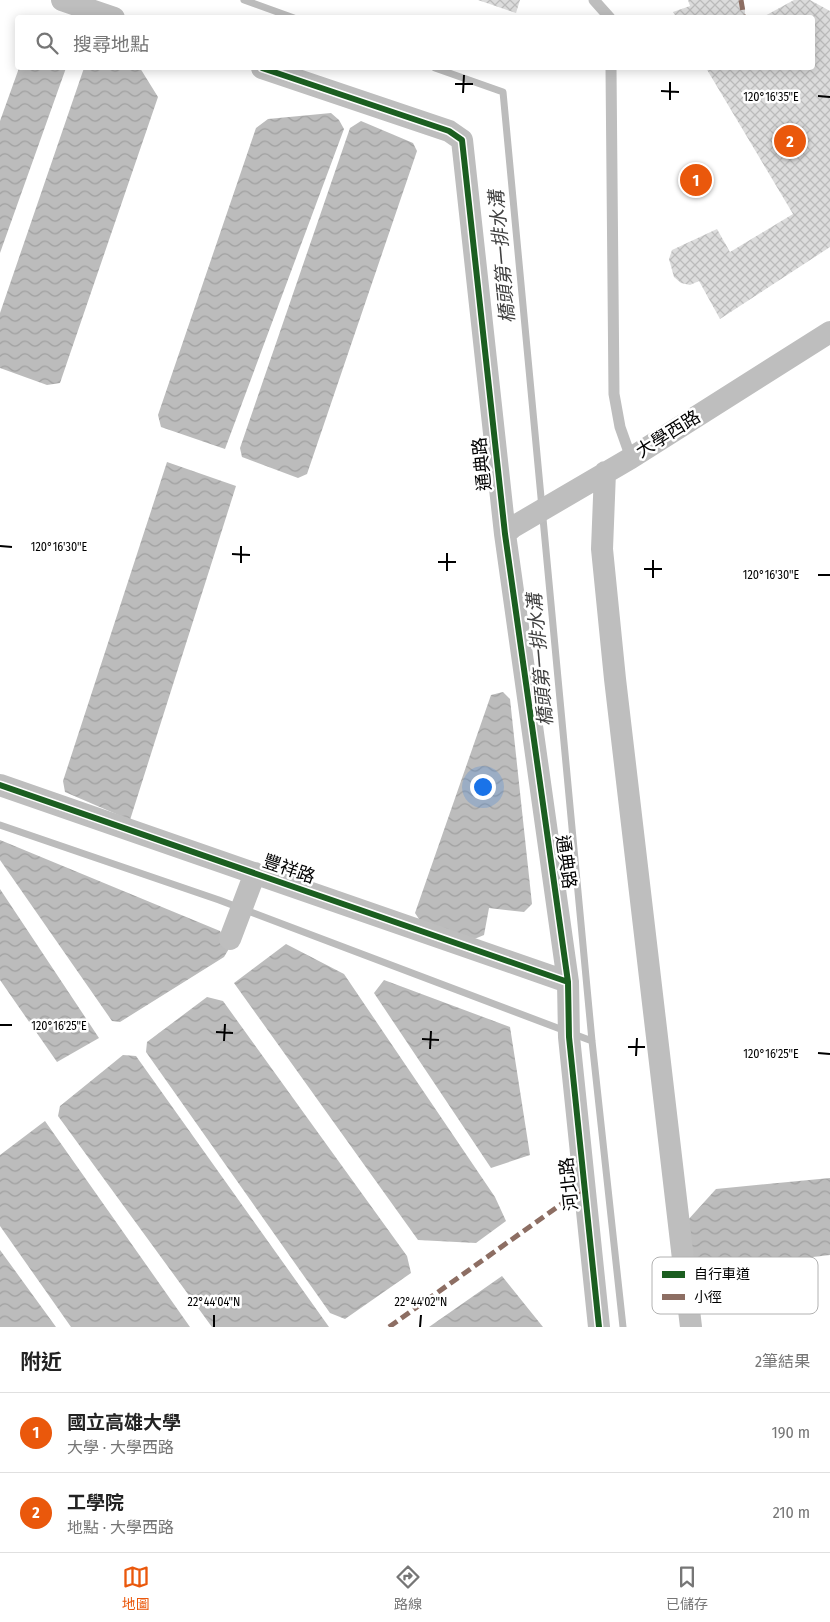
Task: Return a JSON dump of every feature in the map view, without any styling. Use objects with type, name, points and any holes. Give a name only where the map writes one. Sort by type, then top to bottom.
[{"type":"street","points":[[62,0],[105,15]]},
{"type":"street","name":"通典路","points":[[268,70],[449,131],[462,140],[509,531],[568,989],[569,1037]]},
{"type":"street","name":"大學西路","points":[[509,531],[631,458],[830,332]]},
{"type":"street","points":[[600,475],[602,549],[615,679],[683,1257]]},
{"type":"street","name":"豐祥路","points":[[0,785],[255,873],[568,989]]},
{"type":"street","points":[[230,940],[255,873]]},
{"type":"street","name":"河北路","points":[[569,1037],[599,1327]]},
{"type":"street","points":[[689,1314],[691,1327]]},
{"type":"lane","points":[[594,0],[607,15]]},
{"type":"lane","points":[[611,70],[614,394],[620,427],[631,458]]},
{"type":"water","points":[[18,70],[65,70],[0,253],[0,121]]},
{"type":"water","points":[[83,70],[141,70],[158,97],[60,383],[47,385],[0,368],[0,313]]},
{"type":"water","points":[[331,113],[339,120],[344,129],[225,449],[161,427],[158,415],[256,128],[268,119]]},
{"type":"water","points":[[361,121],[413,143],[417,151],[307,474],[298,478],[242,457],[240,448],[350,128]]},
{"type":"water","points":[[167,462],[236,486],[130,820],[65,792],[63,781]]},
{"type":"water","points":[[503,692],[510,699],[532,904],[524,912],[489,908],[484,935],[472,940],[421,922],[415,913],[491,695]]},
{"type":"water","points":[[0,840],[220,931],[230,947],[224,957],[120,1022],[112,1021],[0,860]]},
{"type":"water","points":[[0,889],[99,1038],[57,1062],[0,980]]},
{"type":"water","points":[[286,944],[344,974],[495,1197],[506,1221],[476,1243],[418,1240],[234,983]]},
{"type":"water","points":[[384,980],[510,1027],[530,1155],[491,1168],[374,993]]},
{"type":"water","points":[[207,997],[223,1001],[407,1256],[411,1273],[345,1319],[330,1313],[146,1052],[147,1042]]},
{"type":"water","points":[[123,1055],[136,1056],[329,1327],[212,1327],[58,1116],[60,1106]]},
{"type":"water","points":[[45,1121],[190,1327],[71,1327],[0,1226],[0,1155]]},
{"type":"water","points":[[830,1178],[830,1255],[813,1257],[692,1257],[687,1221],[716,1189]]},
{"type":"water","points":[[0,1250],[56,1327],[0,1327]]},
{"type":"water","points":[[502,1276],[543,1327],[429,1327]]},
{"type":"building","points":[[478,0],[520,0],[516,13]]},
{"type":"building","points":[[688,0],[741,0],[745,8],[745,15],[675,15],[673,12],[690,6]]},
{"type":"building","points":[[794,0],[810,0],[830,11],[830,247],[720,319],[699,281],[690,285],[681,283],[674,277],[669,259],[672,250],[717,229],[730,252],[793,214],[707,70],[815,70],[815,15],[766,15]]},
{"type":"waterway","name":"橋頭第一排水溝","points":[[244,0],[286,15]]},
{"type":"waterway","name":"橋頭第一排水溝","points":[[441,70],[503,92],[592,1041],[623,1327]]},
{"type":"waterway","points":[[0,825],[219,900],[592,1041]]},
{"type":"marked path","points":[[741,0],[744,15]]},
{"type":"marked path","points":[[389,1327],[584,1188]]},
{"type":"cycle path","points":[[268,70],[449,131],[462,140],[505,534],[568,982],[569,1037],[599,1327]]},
{"type":"cycle path","points":[[0,785],[568,982]]},
{"type":"place","name":"工學院","points":[[790,141]]},
{"type":"place","name":"國立高雄大學","points":[[696,180]]}]
